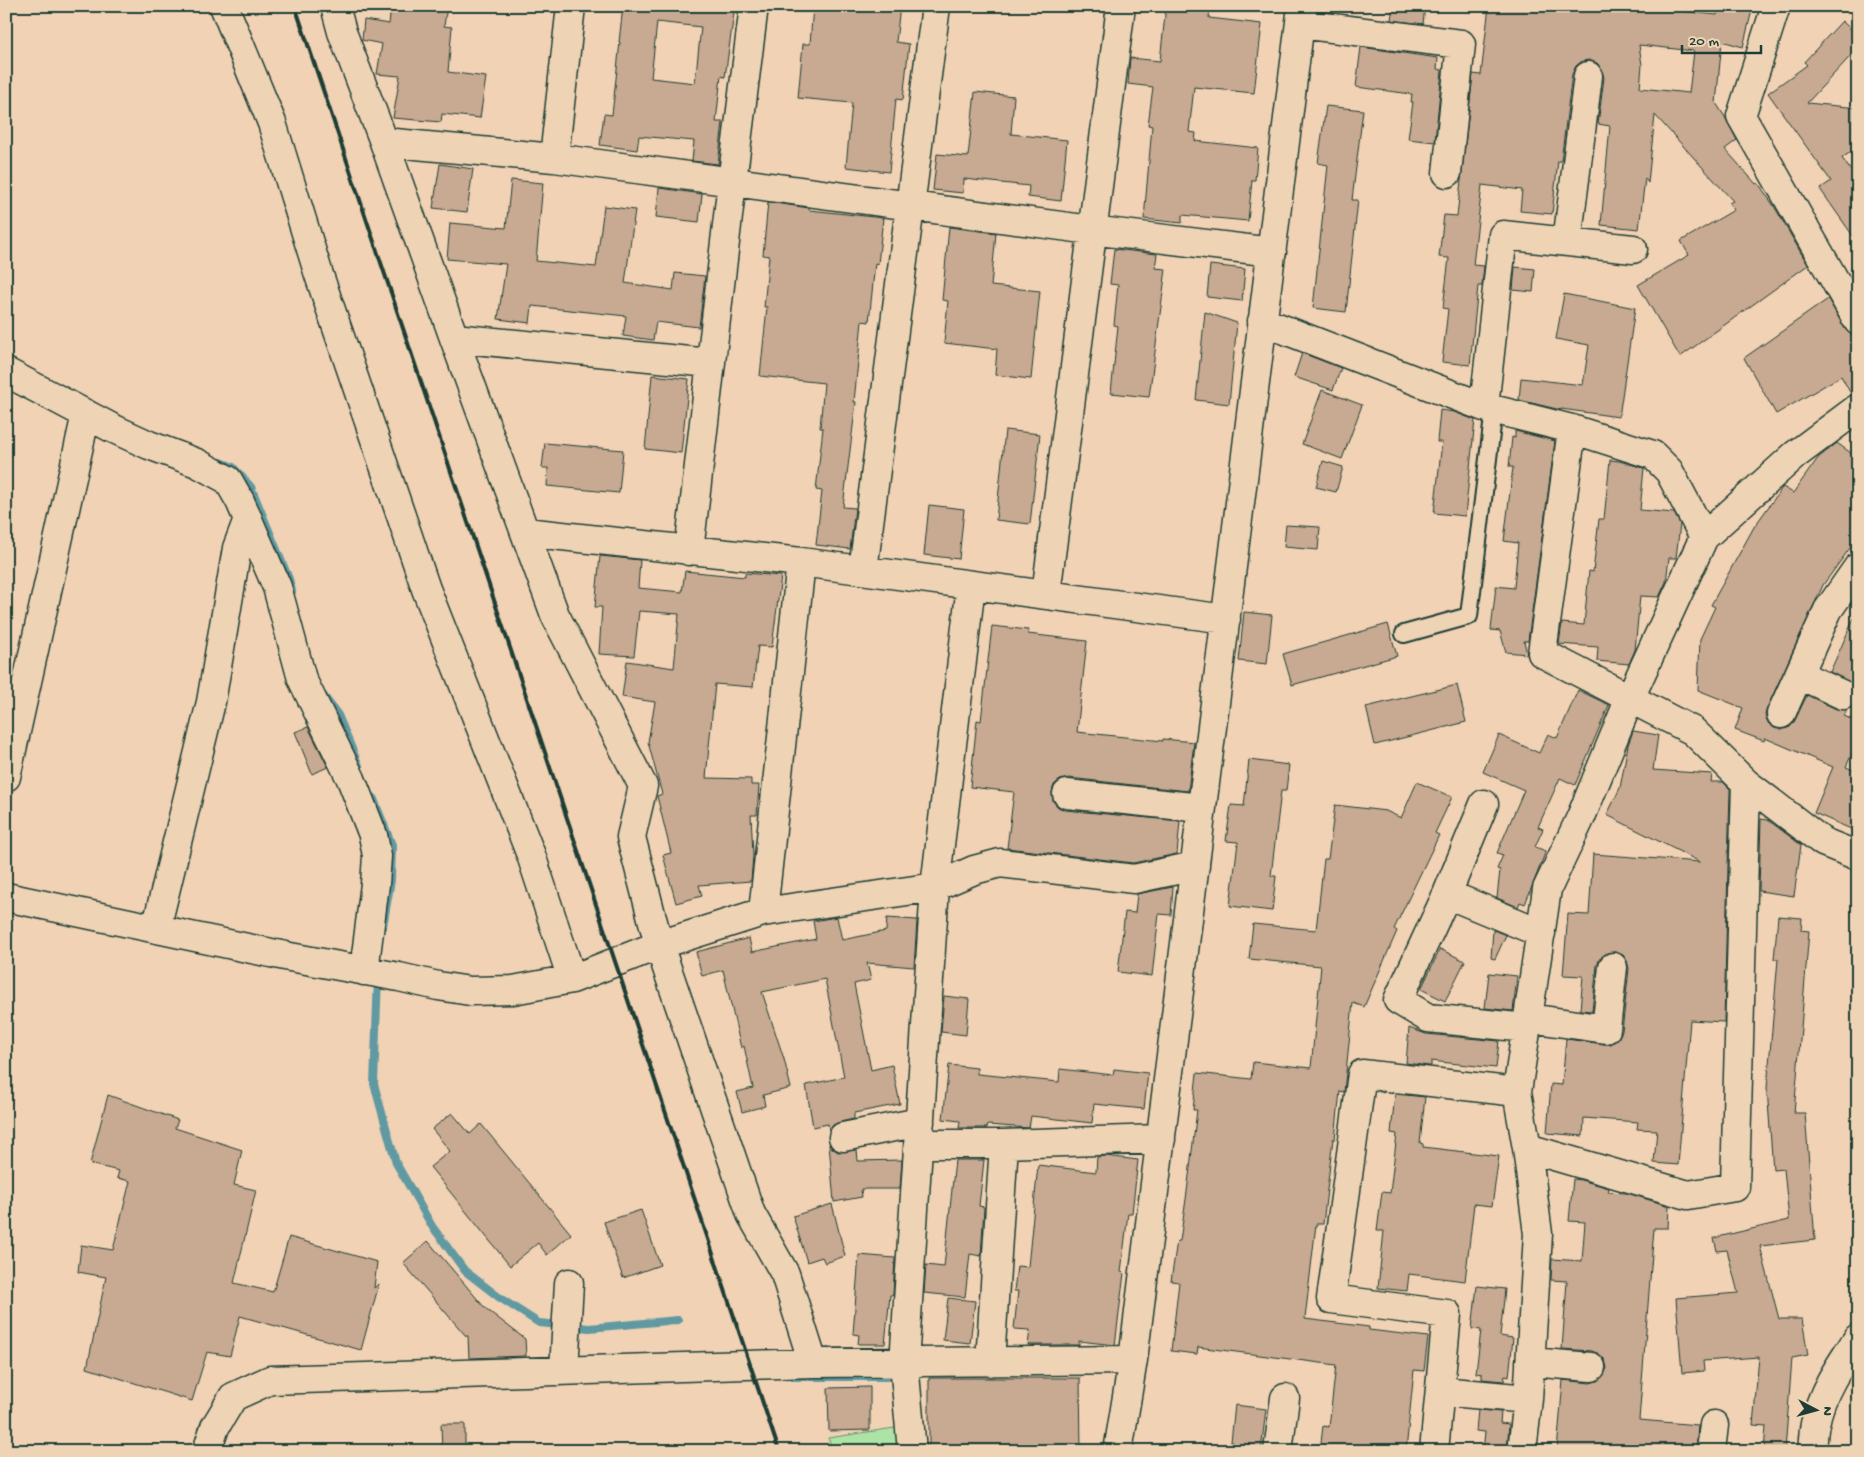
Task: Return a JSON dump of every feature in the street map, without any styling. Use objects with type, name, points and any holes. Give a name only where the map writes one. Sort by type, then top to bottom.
[{"type":"street","points":[[224,6],[272,123],[319,275],[426,588],[531,854],[572,979]]},
{"type":"street","points":[[335,6],[342,32],[384,142],[555,614],[643,786],[631,837],[659,945],[751,1214],[785,1274],[813,1362]]},
{"type":"street","points":[[554,158],[571,6]]},
{"type":"street","points":[[689,551],[754,6]]},
{"type":"street","points":[[863,570],[936,6]]},
{"type":"street","points":[[1046,594],[1121,6]]},
{"type":"street","points":[[1776,6],[1741,116],[1856,315]]},
{"type":"street","points":[[1124,1447],[1133,1360],[1301,15],[1462,44],[1447,173]]},
{"type":"street","points":[[1567,242],[1588,76]]},
{"type":"street","points":[[384,142],[554,158],[1091,230],[1272,252]]},
{"type":"street","points":[[1489,408],[1503,235],[1633,249]]},
{"type":"street","points":[[1262,322],[1489,408],[1572,429],[1653,455],[1669,471],[1704,537]]},
{"type":"street","points":[[454,338],[710,363]]},
{"type":"street","points":[[6,372],[148,445],[197,464],[228,480],[248,519],[277,587],[302,678],[351,779],[373,836],[376,856],[375,884],[364,971]]},
{"type":"street","points":[[1522,1451],[1528,1399],[1538,1234],[1518,1092],[1548,889],[1581,817],[1630,698],[1704,537],[1794,455],[1858,408]]},
{"type":"street","points":[[6,778],[86,414]]},
{"type":"street","points":[[1572,429],[1542,653],[1693,731],[1746,783],[1823,842],[1858,856]]},
{"type":"street","points":[[156,929],[211,702],[237,548],[248,519]]},
{"type":"street","points":[[525,532],[801,562],[1226,619]]},
{"type":"street","points":[[763,912],[801,562]]},
{"type":"street","points":[[1781,714],[1828,610],[1858,567]]},
{"type":"street","points":[[912,1451],[904,1363],[935,887],[971,585]]},
{"type":"street","points":[[1800,675],[1843,695]]},
{"type":"street","points":[[1527,1148],[1688,1195],[1735,1187],[1746,783]]},
{"type":"street","points":[[1067,794],[1202,808]]},
{"type":"street","points":[[1484,804],[1447,894],[1398,1000],[1428,1018],[1606,1029],[1614,966]]},
{"type":"street","points":[[6,897],[156,929],[470,991],[513,990],[572,979],[659,945],[763,912],[935,887],[974,870],[1000,863],[1134,879],[1195,866]]},
{"type":"street","points":[[1447,894],[1541,933]]},
{"type":"street","points":[[1434,1451],[1447,1314],[1331,1299],[1362,1074],[1518,1092]]},
{"type":"street","points":[[844,1137],[919,1133],[1004,1144],[1161,1139]]},
{"type":"street","points":[[990,1362],[1004,1144]]},
{"type":"street","points":[[564,1370],[569,1283]]},
{"type":"street","points":[[1812,1451],[1814,1425],[1820,1405],[1836,1372],[1858,1338]]},
{"type":"street","points":[[207,1451],[215,1427],[233,1397],[270,1380],[813,1362],[904,1363],[1133,1360]]},
{"type":"street","points":[[1530,1362],[1591,1367]]},
{"type":"street","points":[[1440,1391],[1528,1399]]},
{"type":"street","points":[[1278,1451],[1285,1398]]},
{"type":"lane","points":[[1404,634],[1468,616],[1489,408]]},
{"type":"green space","points":[[901,1427],[902,1451],[834,1451],[828,1438]]},
{"type":"building","points":[[391,6],[447,6],[444,26],[452,27],[448,72],[486,77],[480,118],[442,114],[441,122],[393,118],[400,76],[377,74],[382,44],[362,40],[364,20],[389,24]]},
{"type":"building","points":[[623,6],[735,6],[725,77],[721,76],[716,122],[723,122],[718,164],[692,161],[694,141],[639,136],[637,150],[600,145],[604,114],[612,115]],"holes":[[[657,22],[701,27],[695,83],[651,78]]]},
{"type":"building","points":[[813,6],[900,6],[896,42],[909,44],[903,100],[896,99],[889,172],[846,167],[852,103],[798,98],[803,44],[810,44]]},
{"type":"building","points":[[1166,6],[1210,6],[1209,18],[1262,24],[1254,93],[1194,87],[1189,132],[1196,133],[1195,141],[1258,148],[1255,180],[1252,180],[1248,221],[1182,215],[1182,223],[1144,219],[1152,126],[1148,125],[1153,87],[1128,84],[1130,58],[1160,61]]},
{"type":"building","points":[[1393,6],[1425,6],[1423,24],[1391,20]]},
{"type":"building","points":[[1489,6],[1566,6],[1615,12],[1643,7],[1717,15],[1719,6],[1753,6],[1743,47],[1722,41],[1716,103],[1737,140],[1725,149],[1756,184],[1758,183],[1774,206],[1808,265],[1680,357],[1638,285],[1689,255],[1681,241],[1734,210],[1729,203],[1733,201],[1655,115],[1648,183],[1645,178],[1639,229],[1601,225],[1610,126],[1598,124],[1604,78],[1602,70],[1597,63],[1589,60],[1582,61],[1576,66],[1572,74],[1561,161],[1558,161],[1552,214],[1520,211],[1522,190],[1482,185],[1473,265],[1484,266],[1482,286],[1478,286],[1470,365],[1442,362],[1448,309],[1443,308],[1449,258],[1439,257],[1444,215],[1457,216],[1473,74],[1481,75]],"holes":[[[1639,45],[1694,51],[1689,93],[1640,88],[1642,65]]]},
{"type":"building","points":[[1842,21],[1858,36],[1858,48],[1807,103],[1858,108],[1858,147],[1842,158],[1858,181],[1858,243],[1820,189],[1831,181],[1768,93],[1807,65],[1804,62]]},
{"type":"building","points":[[1361,47],[1438,58],[1437,69],[1442,70],[1435,142],[1408,139],[1413,102],[1411,102],[1412,94],[1356,87]]},
{"type":"building","points":[[975,92],[1014,96],[1011,134],[1067,140],[1061,201],[1028,197],[1029,186],[964,179],[963,193],[933,190],[937,154],[968,157]]},
{"type":"building","points":[[1326,106],[1363,110],[1352,200],[1358,200],[1346,312],[1313,308],[1328,165],[1318,163]]},
{"type":"building","points":[[440,164],[473,169],[467,212],[433,208]]},
{"type":"building","points":[[511,180],[543,183],[536,261],[596,267],[604,206],[635,210],[625,283],[673,290],[675,273],[705,276],[699,327],[656,322],[653,340],[623,336],[626,316],[532,306],[530,323],[498,319],[506,264],[447,259],[450,223],[506,228]]},
{"type":"building","points":[[659,188],[702,194],[699,222],[656,217]]},
{"type":"building","points":[[768,202],[809,208],[809,210],[883,218],[878,264],[875,263],[869,322],[862,321],[854,402],[856,402],[843,507],[855,508],[850,549],[816,545],[822,491],[816,490],[823,428],[820,428],[824,383],[760,376],[767,307],[764,307],[769,256],[763,255]]},
{"type":"building","points":[[949,227],[996,233],[991,286],[1040,291],[1031,379],[995,375],[997,349],[944,343],[948,301],[942,300]]},
{"type":"building","points":[[1114,249],[1157,254],[1155,268],[1166,269],[1149,397],[1111,393],[1118,326],[1114,325],[1118,285],[1110,284]]},
{"type":"building","points":[[1210,265],[1245,269],[1242,301],[1207,297]]},
{"type":"building","points":[[1515,267],[1535,269],[1533,292],[1513,290]]},
{"type":"building","points":[[1564,294],[1635,308],[1619,417],[1561,410],[1519,400],[1521,378],[1583,385],[1589,345],[1556,339]]},
{"type":"building","points":[[1828,299],[1845,329],[1851,335],[1858,337],[1858,393],[1851,394],[1841,376],[1776,414],[1744,358]]},
{"type":"building","points":[[1205,312],[1237,323],[1229,404],[1196,400]]},
{"type":"building","points":[[1302,353],[1341,368],[1333,390],[1294,377]]},
{"type":"building","points":[[652,375],[689,379],[681,453],[645,449]]},
{"type":"building","points":[[1322,390],[1362,405],[1342,459],[1302,444]]},
{"type":"building","points":[[1440,410],[1454,412],[1475,420],[1465,516],[1434,513],[1442,442],[1437,442]]},
{"type":"building","points":[[1005,430],[1040,434],[1030,524],[996,520]]},
{"type":"building","points":[[1515,431],[1555,441],[1528,641],[1524,641],[1527,654],[1506,652],[1500,631],[1491,630],[1496,586],[1514,588],[1518,543],[1504,541],[1513,467],[1509,467],[1512,437],[1515,438]]},
{"type":"building","points":[[545,443],[623,450],[619,493],[547,486],[548,468],[542,468]]},
{"type":"building","points":[[1837,443],[1858,458],[1858,537],[1823,585],[1765,715],[1768,723],[1774,728],[1782,730],[1790,727],[1807,695],[1836,709],[1847,710],[1844,716],[1858,722],[1858,740],[1846,767],[1858,772],[1858,814],[1851,829],[1814,813],[1833,767],[1765,738],[1764,741],[1735,730],[1743,708],[1698,690],[1700,639],[1715,607],[1711,605],[1754,527],[1782,488],[1793,493],[1818,458]]},
{"type":"building","points":[[1610,460],[1644,468],[1640,510],[1674,513],[1680,524],[1676,558],[1669,558],[1666,582],[1659,597],[1640,596],[1635,650],[1629,664],[1597,661],[1598,647],[1559,644],[1562,623],[1584,625],[1589,571],[1593,572],[1599,519],[1604,519]]},
{"type":"building","points":[[1323,461],[1343,467],[1336,492],[1316,487]]},
{"type":"building","points":[[929,505],[964,509],[959,559],[924,555]]},
{"type":"building","points":[[1286,525],[1320,527],[1318,550],[1284,547]]},
{"type":"building","points":[[600,556],[640,560],[638,588],[682,592],[685,571],[745,577],[745,573],[781,576],[772,647],[758,646],[753,687],[715,684],[706,778],[751,779],[751,785],[759,785],[757,815],[751,815],[753,855],[751,881],[699,885],[702,896],[676,903],[663,855],[671,853],[657,796],[662,794],[648,742],[655,702],[622,697],[627,661],[674,668],[679,614],[639,611],[634,656],[599,654],[602,607],[595,607]]},
{"type":"building","points":[[1858,609],[1858,676],[1854,684],[1830,672]]},
{"type":"building","points":[[1244,612],[1272,615],[1267,664],[1239,661]]},
{"type":"building","points":[[1388,624],[1397,656],[1292,685],[1283,654]]},
{"type":"building","points":[[992,626],[1028,630],[1028,634],[1087,641],[1077,732],[1163,741],[1163,739],[1194,742],[1188,791],[1069,778],[1060,780],[1054,785],[1052,792],[1053,801],[1058,807],[1065,810],[1180,821],[1177,854],[1133,863],[1007,848],[1014,792],[970,787],[977,720],[981,721]]},
{"type":"building","points":[[1457,685],[1466,722],[1375,745],[1366,707]]},
{"type":"building","points":[[1578,690],[1609,705],[1575,785],[1560,778],[1538,827],[1543,829],[1535,847],[1546,851],[1525,904],[1520,902],[1518,907],[1497,898],[1500,870],[1497,869],[1503,855],[1497,853],[1524,790],[1483,772],[1499,735],[1539,753],[1548,734],[1557,738]]},
{"type":"building","points":[[308,727],[328,767],[312,774],[295,732]]},
{"type":"building","points":[[1633,731],[1658,735],[1653,770],[1712,774],[1711,782],[1723,782],[1730,789],[1724,1022],[1690,1020],[1678,1165],[1654,1163],[1657,1130],[1637,1129],[1638,1122],[1584,1118],[1583,1136],[1547,1133],[1551,1084],[1562,1085],[1566,1039],[1611,1044],[1618,1039],[1622,1031],[1629,969],[1623,955],[1615,952],[1607,953],[1600,958],[1597,965],[1592,1011],[1580,1010],[1583,976],[1563,975],[1568,914],[1589,915],[1593,854],[1700,862],[1607,815],[1620,788],[1628,745]]},
{"type":"building","points":[[1249,760],[1289,765],[1286,791],[1281,791],[1271,876],[1276,876],[1272,911],[1230,906],[1238,842],[1226,841],[1231,805],[1244,806]]},
{"type":"building","points":[[1417,782],[1452,797],[1435,833],[1439,835],[1394,929],[1397,931],[1364,1007],[1353,1003],[1344,1092],[1340,1091],[1323,1224],[1316,1224],[1305,1319],[1369,1327],[1369,1330],[1428,1337],[1424,1371],[1414,1370],[1406,1451],[1320,1451],[1323,1426],[1329,1427],[1336,1365],[1198,1347],[1197,1354],[1171,1351],[1179,1282],[1171,1281],[1177,1241],[1180,1241],[1187,1192],[1197,1110],[1193,1110],[1197,1073],[1251,1079],[1253,1062],[1311,1068],[1321,966],[1249,959],[1253,924],[1316,930],[1324,859],[1328,859],[1335,805],[1386,811],[1401,818]]},
{"type":"building","points":[[1761,819],[1768,820],[1801,845],[1794,896],[1759,891]]},
{"type":"building","points":[[1173,887],[1171,915],[1159,914],[1152,976],[1118,972],[1125,912],[1135,913],[1137,894]]},
{"type":"building","points":[[1778,916],[1802,918],[1801,930],[1809,931],[1794,1113],[1805,1113],[1815,1240],[1760,1246],[1779,1319],[1802,1319],[1808,1355],[1792,1358],[1785,1451],[1764,1451],[1766,1426],[1753,1425],[1759,1357],[1703,1361],[1704,1371],[1682,1373],[1676,1298],[1738,1293],[1727,1250],[1717,1251],[1714,1238],[1789,1220],[1784,1169],[1773,1170],[1767,1088],[1778,959],[1774,959]]},
{"type":"building","points":[[837,917],[842,940],[886,931],[887,918],[917,920],[914,967],[867,963],[871,980],[854,984],[871,1070],[892,1065],[900,1104],[854,1113],[854,1119],[833,1125],[829,1131],[828,1124],[813,1127],[806,1085],[844,1077],[825,979],[762,992],[784,1059],[791,1088],[763,1095],[765,1106],[742,1112],[737,1092],[753,1088],[744,1046],[741,1048],[723,970],[702,976],[696,952],[749,938],[752,952],[816,939],[813,921]]},
{"type":"building","points":[[1493,930],[1506,935],[1495,959],[1491,958]]},
{"type":"building","points":[[1440,949],[1465,961],[1445,1001],[1421,989]]},
{"type":"building","points":[[1489,973],[1517,976],[1513,1011],[1485,1008]]},
{"type":"building","points":[[944,996],[969,999],[966,1035],[941,1032]]},
{"type":"building","points":[[1409,1028],[1426,1034],[1499,1041],[1496,1068],[1431,1061],[1431,1066],[1406,1063]]},
{"type":"building","points":[[949,1065],[977,1068],[977,1074],[1059,1082],[1060,1069],[1113,1075],[1114,1069],[1148,1073],[1144,1109],[1094,1104],[1092,1123],[1031,1116],[1029,1128],[988,1125],[987,1128],[959,1128],[960,1121],[943,1119]]},
{"type":"building","points":[[1395,1094],[1425,1097],[1420,1143],[1423,1144],[1423,1147],[1499,1156],[1492,1206],[1474,1204],[1465,1281],[1409,1274],[1407,1291],[1378,1288],[1384,1231],[1377,1231],[1382,1192],[1390,1193],[1397,1134],[1391,1133]]},
{"type":"building","points":[[108,1095],[178,1120],[175,1128],[242,1150],[234,1185],[256,1190],[234,1283],[273,1292],[289,1237],[377,1262],[374,1288],[379,1284],[361,1350],[240,1316],[230,1356],[207,1352],[192,1401],[87,1368],[106,1277],[78,1272],[81,1245],[113,1250],[130,1181],[117,1178],[119,1171],[90,1164]]},
{"type":"building","points":[[452,1113],[470,1134],[481,1124],[571,1234],[547,1255],[538,1243],[510,1266],[430,1167],[450,1151],[432,1129]]},
{"type":"building","points":[[829,1144],[838,1152],[857,1150],[858,1161],[902,1160],[900,1189],[861,1189],[862,1197],[834,1202]]},
{"type":"building","points":[[1106,1156],[1138,1160],[1132,1213],[1128,1213],[1121,1272],[1124,1273],[1115,1345],[1079,1341],[1079,1345],[1028,1345],[1030,1330],[1014,1329],[1018,1291],[1014,1291],[1017,1266],[1028,1267],[1038,1165],[1096,1172],[1097,1157]]},
{"type":"building","points":[[955,1160],[984,1160],[979,1206],[984,1207],[981,1256],[970,1254],[965,1297],[924,1293],[926,1265],[944,1267]]},
{"type":"building","points":[[1573,1179],[1609,1188],[1608,1192],[1627,1193],[1669,1206],[1668,1228],[1654,1228],[1639,1420],[1698,1425],[1696,1451],[1557,1451],[1563,1380],[1590,1383],[1597,1381],[1604,1375],[1607,1368],[1605,1360],[1599,1354],[1592,1351],[1562,1349],[1567,1281],[1551,1280],[1552,1259],[1582,1261],[1585,1222],[1569,1221]]},
{"type":"building","points":[[832,1204],[845,1256],[825,1263],[822,1257],[807,1262],[793,1216]]},
{"type":"building","points":[[641,1210],[660,1265],[623,1278],[604,1222]]},
{"type":"building","points":[[428,1241],[485,1308],[525,1339],[526,1356],[469,1358],[468,1336],[403,1263]]},
{"type":"building","points":[[859,1255],[895,1258],[893,1295],[890,1295],[885,1344],[858,1344],[859,1335],[853,1334]]},
{"type":"building","points":[[1477,1286],[1505,1289],[1500,1336],[1513,1338],[1509,1377],[1505,1376],[1504,1381],[1482,1379],[1482,1374],[1476,1373],[1481,1330],[1472,1329]]},
{"type":"building","points":[[948,1298],[975,1301],[970,1343],[943,1340]]},
{"type":"building","points":[[929,1378],[1080,1378],[1081,1451],[929,1451]]},
{"type":"building","points":[[870,1387],[870,1430],[829,1431],[828,1388]]},
{"type":"building","points":[[1235,1405],[1266,1409],[1261,1451],[1230,1451]]},
{"type":"building","points":[[1478,1410],[1501,1412],[1500,1423],[1509,1424],[1507,1451],[1483,1451],[1485,1432],[1476,1431]]},
{"type":"building","points":[[441,1424],[465,1424],[465,1451],[442,1451]]},
{"type":"waterway","points":[[221,462],[233,467],[251,487],[289,579],[292,591]]},
{"type":"waterway","points":[[324,696],[338,715],[359,766]]},
{"type":"waterway","points":[[373,797],[392,845],[391,880],[383,926]]},
{"type":"waterway","points":[[378,977],[374,1084],[396,1163],[432,1226],[465,1271],[500,1298],[539,1323],[589,1328],[678,1320]]},
{"type":"waterway","points":[[793,1377],[887,1377]]},
{"type":"railway","points":[[295,6],[779,1451]]}]
